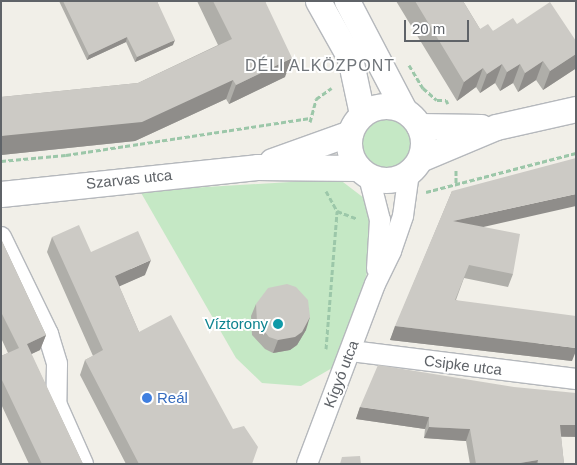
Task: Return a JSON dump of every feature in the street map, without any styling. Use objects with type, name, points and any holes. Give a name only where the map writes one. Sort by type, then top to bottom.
[{"type":"street","points":[[318,1],[350,58],[356,123],[351,158],[363,172],[389,180],[414,166],[496,128],[576,109]]},
{"type":"street","points":[[347,1],[423,142],[414,166]]},
{"type":"street","points":[[356,123],[378,106],[411,118],[496,128]]},
{"type":"street","name":"Szarvas utca","points":[[257,167],[356,123]]},
{"type":"street","name":"Kígyó utca","points":[[307,464],[375,284],[403,216],[414,166]]},
{"type":"street","name":"Szarvas utca","points":[[1,194],[257,167],[363,172]]},
{"type":"street","name":"Kígyó utca","points":[[363,172],[380,220],[375,284]]},
{"type":"street","points":[[1,237],[48,334],[56,364],[56,403],[83,464]]},
{"type":"street","name":"Csipke utca","points":[[351,350],[576,379]]},
{"type":"path","points":[[1,161],[76,153],[310,118],[316,100],[335,87]]},
{"type":"path","points":[[456,183],[474,182],[576,152]]},
{"type":"path","points":[[323,357],[337,211]]},
{"type":"green space","points":[[381,118],[391,118],[405,125],[412,139],[412,149],[405,163],[391,170],[381,170],[371,166],[364,159],[360,149],[360,139],[364,129],[371,122]]},
{"type":"green space","points":[[339,179],[385,214],[339,364],[301,386],[262,383],[236,358],[140,191]]},
{"type":"building","points":[[63,1],[157,1],[175,40],[137,57],[127,37],[89,55]]},
{"type":"building","points":[[213,1],[265,1],[292,58],[236,85],[233,80],[142,122],[1,136],[1,97],[138,83],[232,39]]},
{"type":"building","points":[[415,1],[463,1],[480,29],[488,24],[493,31],[513,18],[517,24],[550,2],[576,41],[576,54],[550,71],[543,61],[525,73],[520,64],[507,72],[502,64],[487,74],[483,68],[464,82]]},
{"type":"building","points":[[576,158],[576,194],[453,221],[520,234],[513,274],[469,265],[455,300],[576,316],[576,348],[395,326],[452,191]]},
{"type":"building","points":[[79,225],[91,252],[138,231],[151,260],[115,276],[139,332],[171,315],[233,429],[244,426],[258,447],[252,464],[139,464],[85,360],[103,350],[52,237]]},
{"type":"building","points":[[1,239],[46,335],[27,344],[83,464],[42,464],[1,378],[1,356],[19,348],[1,312]]},
{"type":"building","name":"Víztorony","points":[[287,284],[296,287],[308,300],[310,317],[302,332],[295,337],[278,340],[269,337],[257,322],[256,304],[268,288]]},
{"type":"building","points":[[378,365],[514,387],[576,393],[576,425],[560,425],[564,464],[538,464],[538,460],[514,464],[476,464],[470,429],[429,427],[429,417],[360,407]]},
{"type":"building","points":[[360,456],[361,464],[340,464],[342,457]]},
{"type":"place","name":"Víztorony","points":[[278,324]]},
{"type":"place","name":"Reál","points":[[147,398]]},
{"type":"district","name":"DÉLI ALKÖZPONT","points":[[320,66]]}]
